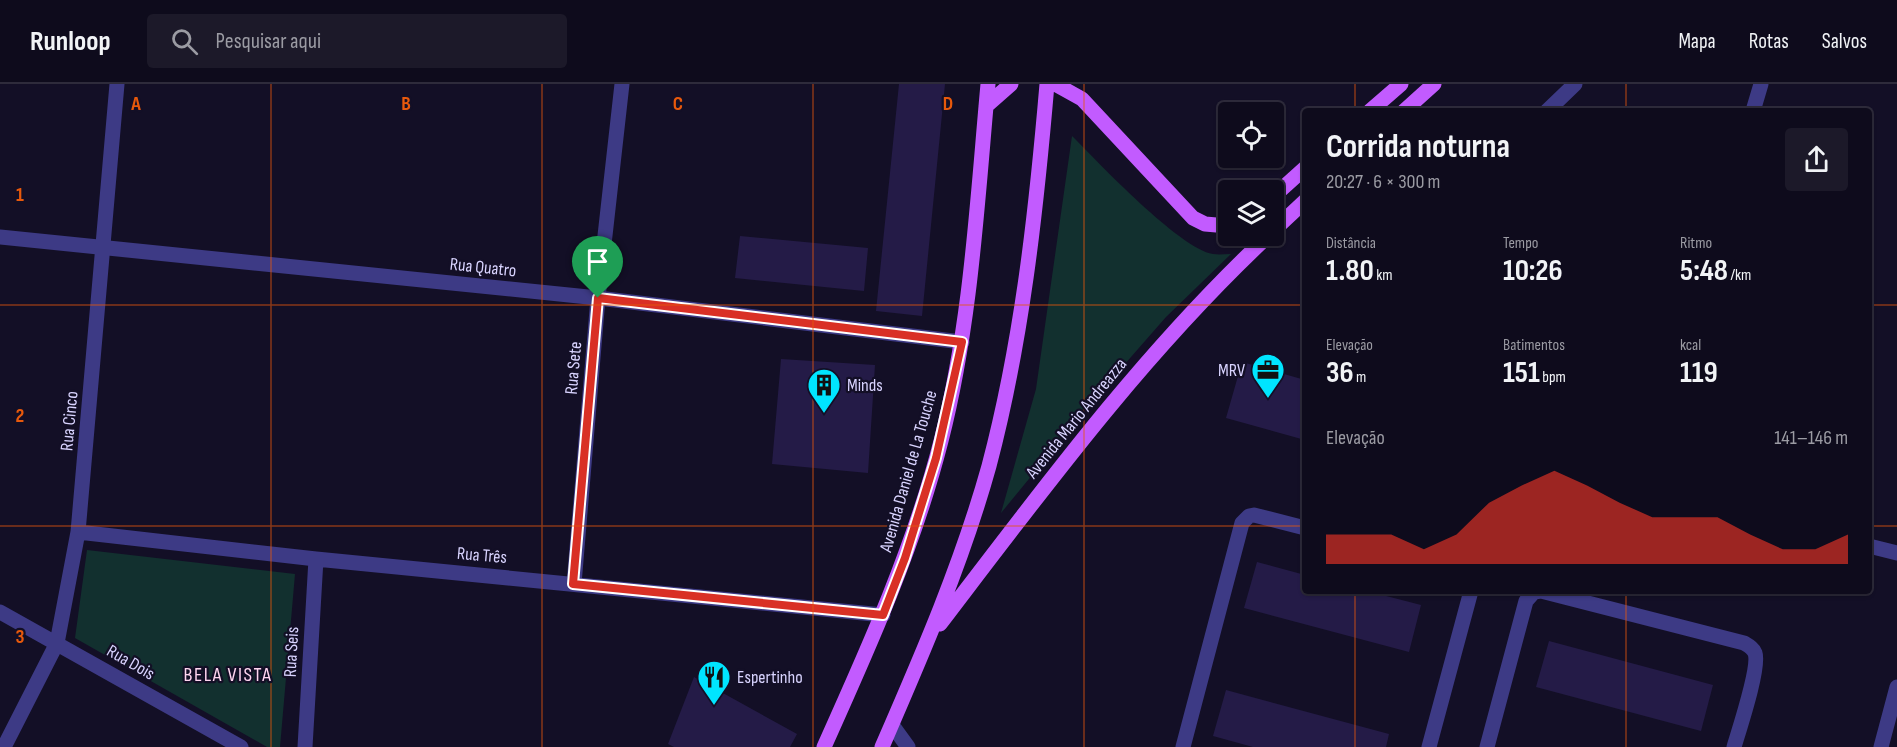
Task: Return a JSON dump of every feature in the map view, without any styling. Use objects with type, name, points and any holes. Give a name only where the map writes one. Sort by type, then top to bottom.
[{"type":"main road","name":"Avenida Daniel de La Touche","points":[[824,747],[883,615],[905,558],[936,458],[962,342],[972,265],[988,84]]},
{"type":"main road","points":[[986,106],[1011,84]]},
{"type":"main road","points":[[882,747],[929,638],[958,563],[982,488],[1010,376],[1028,274],[1047,84]]},
{"type":"main road","points":[[1055,84],[1082,99],[1193,218],[1205,224],[1218,225]]},
{"type":"main road","points":[[1078,84],[1082,99]]},
{"type":"main road","points":[[1373,108],[1401,84]]},
{"type":"main road","points":[[1407,108],[1434,84]]},
{"type":"main road","points":[[1284,186],[1302,171]]},
{"type":"main road","points":[[1284,221],[1302,204]]},
{"type":"main road","name":"Avenida Mario Andreazza","points":[[929,638],[1081,439],[1194,309],[1258,246]]},
{"type":"street","name":"Rua Cinco","points":[[4,747],[57,642],[78,532],[117,84]]},
{"type":"street","name":"Rua Sete","points":[[573,584],[598,298],[622,84]]},
{"type":"street","points":[[1550,108],[1575,84]]},
{"type":"street","points":[[1754,108],[1761,84]]},
{"type":"street","name":"Rua Quatro","points":[[0,237],[598,298],[962,342]]},
{"type":"street","points":[[1183,747],[1242,523],[1248,516],[1254,515],[1302,527]]},
{"type":"street","name":"Rua Três","points":[[78,532],[316,559],[883,615]]},
{"type":"street","points":[[1872,547],[1897,553]]},
{"type":"street","name":"Rua Seis","points":[[305,747],[316,559]]},
{"type":"street","points":[[1429,747],[1470,594]]},
{"type":"street","points":[[1487,747],[1526,601],[1532,594]]},
{"type":"street","points":[[1553,594],[1744,643],[1751,647],[1755,652],[1755,667],[1734,747]]},
{"type":"street","name":"Rua Dois","points":[[0,612],[241,747]]},
{"type":"street","points":[[1881,747],[1897,687]]},
{"type":"street","points":[[892,725],[908,747]]},
{"type":"green space","points":[[1072,136],[1140,203],[1181,237],[1199,249],[1213,254],[1231,254],[1166,317],[1096,397],[1001,513],[1036,389]]},
{"type":"green space","points":[[87,550],[295,574],[280,747],[267,747],[75,638]]},
{"type":"building","points":[[899,84],[945,84],[922,316],[876,311]]},
{"type":"building","points":[[740,236],[868,248],[864,291],[735,278]]},
{"type":"building","name":"Minds","points":[[781,359],[875,365],[868,473],[772,464]]},
{"type":"building","name":"MRV","points":[[1242,362],[1302,379],[1302,439],[1226,418]]},
{"type":"building","points":[[1257,562],[1302,574],[1302,594],[1379,594],[1421,605],[1409,652],[1244,608]]},
{"type":"building","points":[[1549,641],[1713,685],[1701,731],[1536,687]]},
{"type":"building","name":"Espertinho","points":[[694,677],[797,734],[790,747],[674,747],[668,744]]},
{"type":"building","points":[[1226,690],[1389,734],[1386,747],[1253,747],[1213,736]]},
{"type":"place","name":"MRV","points":[[1268,399]]},
{"type":"place","name":"Minds","points":[[824,414]]},
{"type":"place","name":"Espertinho","points":[[714,706]]},
{"type":"district","name":"BELA VISTA","points":[[228,674]]},
{"type":"route","points":[[598,298],[962,342],[936,458],[905,558],[883,615],[573,584],[598,298]]}]
